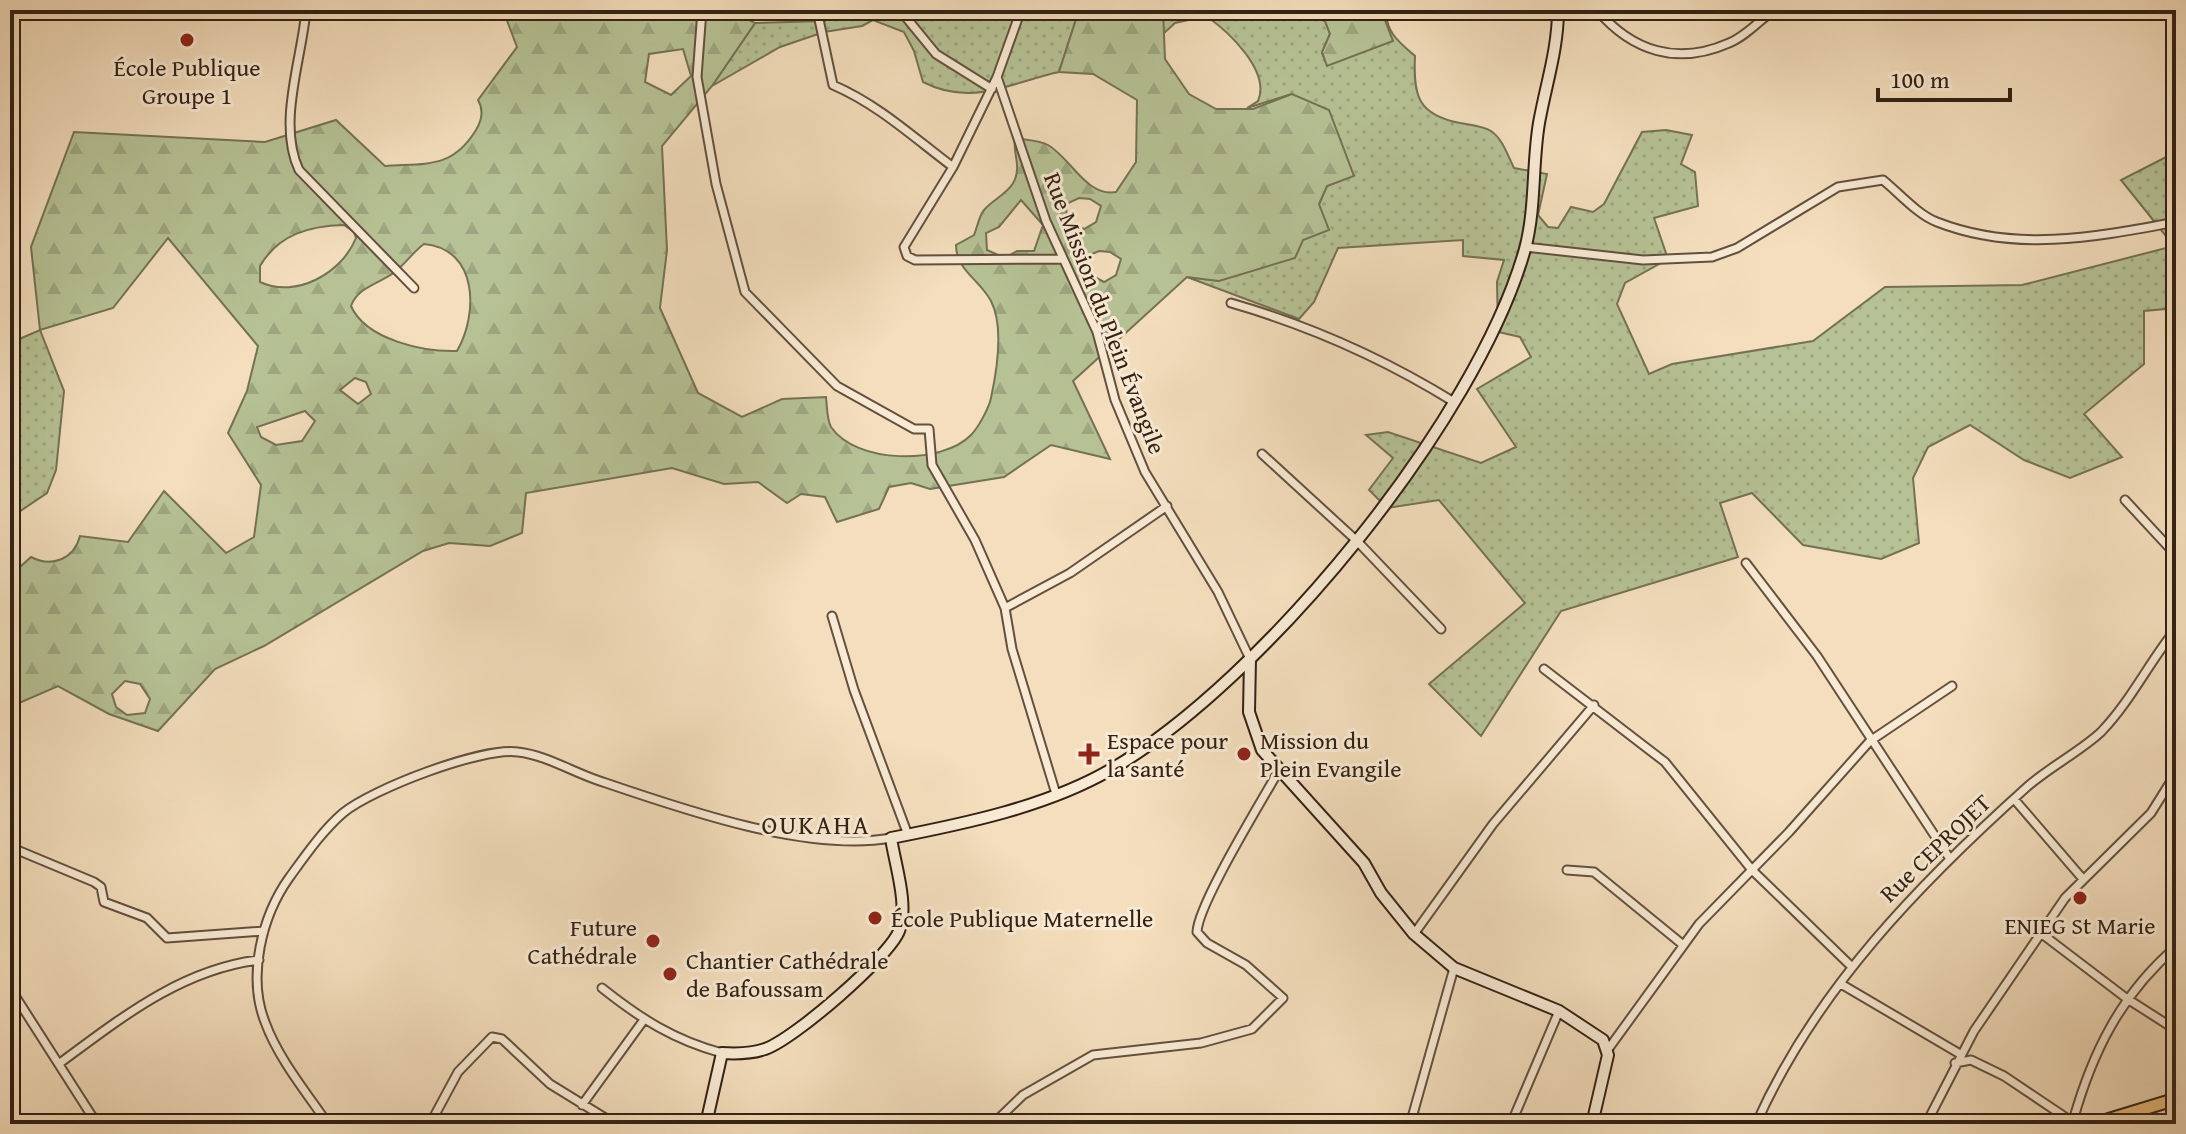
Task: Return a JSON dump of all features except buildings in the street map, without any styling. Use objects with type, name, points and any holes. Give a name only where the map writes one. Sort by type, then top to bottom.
[{"type":"main road","points":[[2094,1124],[2124,1120],[2176,1099]]},
{"type":"street","points":[[306,10],[292,109],[291,154],[299,170],[414,288]]},
{"type":"street","points":[[702,10],[697,77],[716,184],[745,292],[837,386],[914,429],[929,429],[932,465],[975,540],[1005,608],[1012,649],[1056,794]]},
{"type":"street","points":[[817,10],[833,85],[900,123],[916,140],[953,167]]},
{"type":"street","points":[[900,10],[936,54],[992,89]]},
{"type":"street","points":[[1021,10],[992,89],[953,167],[904,247],[907,256],[936,261],[1063,259]]},
{"type":"street","points":[[328,1124],[266,1025],[258,997],[259,960],[264,931],[278,895],[342,814],[377,791],[502,752],[537,756],[626,790],[777,833],[856,840],[891,838],[1056,794],[1111,770],[1175,724],[1250,659],[1357,541],[1454,402],[1502,310],[1525,247],[1539,122],[1558,37],[1558,10]]},
{"type":"street","points":[[1597,10],[1614,30],[1635,43],[1664,55],[1684,56],[1730,43],[1774,10]]},
{"type":"street","name":"Rue Mission du Plein Évangile","points":[[997,77],[1046,221],[1097,332],[1123,423],[1145,472],[1218,592],[1250,659],[1252,728],[1262,750],[1364,863],[1381,893],[1414,934],[1454,968],[1559,1011],[1593,1032],[1609,1048]]},
{"type":"street","points":[[1525,247],[1643,260],[1712,257],[1737,248],[1838,187],[1883,180],[1934,221],[2022,241],[2068,241],[2176,222]]},
{"type":"street","points":[[1231,303],[1336,337],[1409,374],[1454,402]]},
{"type":"street","points":[[1262,454],[1357,541],[1441,629]]},
{"type":"street","points":[[2125,500],[2176,555]]},
{"type":"street","points":[[1005,608],[1070,573],[1167,506]]},
{"type":"street","points":[[1746,563],[1817,656],[1950,859]]},
{"type":"street","points":[[832,616],[854,690],[908,835]]},
{"type":"street","name":"Rue CEPROJET","points":[[1756,1124],[1773,1086],[1852,967],[1900,908],[2057,761],[2098,734],[2176,629]]},
{"type":"street","points":[[1544,669],[1665,762],[1752,870],[1852,967]]},
{"type":"street","points":[[1592,1124],[1609,1048],[1682,944],[1870,741],[1952,686]]},
{"type":"street","points":[[1414,934],[1493,824],[1594,705]]},
{"type":"street","points":[[993,1124],[1023,1095],[1093,1055],[1201,1043],[1252,1029],[1283,998],[1246,965],[1207,943],[1197,932],[1197,923],[1279,770]]},
{"type":"street","points":[[1926,1124],[1960,1054],[2042,934],[2082,878],[2151,813],[2176,773]]},
{"type":"street","points":[[2014,799],[2082,878]]},
{"type":"street","points":[[602,988],[643,1021],[684,1043],[722,1053],[740,1054],[767,1049],[803,1026],[887,948],[899,931],[902,914],[891,838]]},
{"type":"street","points":[[10,847],[97,884],[104,902],[147,918],[167,938],[264,931]]},
{"type":"street","points":[[1567,870],[1594,872],[1682,944]]},
{"type":"street","points":[[2042,934],[2126,998],[2176,1030]]},
{"type":"street","points":[[1955,1063],[1971,1060],[2004,1076],[2074,1123],[2087,1072],[2126,998],[2176,947]]},
{"type":"street","points":[[60,1063],[126,1014],[156,996],[219,967],[259,960]]},
{"type":"street","points":[[1423,1124],[1413,1114],[1454,968]]},
{"type":"street","points":[[1841,984],[1960,1054]]},
{"type":"street","points":[[10,988],[97,1124]]},
{"type":"street","points":[[1511,1124],[1559,1011]]},
{"type":"street","points":[[582,1105],[643,1021]]},
{"type":"street","points":[[430,1124],[458,1072],[492,1037],[502,1039],[540,1076],[615,1124]]},
{"type":"street","points":[[706,1124],[722,1053]]},
{"type":"green space","points":[[503,10],[730,10],[755,23],[712,86],[662,146],[667,250],[660,308],[698,393],[742,417],[782,399],[826,397],[831,427],[859,448],[879,454],[921,455],[958,445],[974,432],[988,407],[997,362],[995,311],[981,287],[964,268],[956,245],[974,235],[984,210],[1013,183],[1017,170],[1015,138],[1048,145],[1087,183],[1105,192],[1116,192],[1136,162],[1137,100],[1093,74],[1059,72],[1079,10],[1163,10],[1165,59],[1189,94],[1216,109],[1253,109],[1292,94],[1329,110],[1354,176],[1327,186],[1319,204],[1329,230],[1303,240],[1295,258],[1219,281],[1187,277],[1073,381],[1110,459],[1051,445],[1004,477],[930,489],[911,483],[889,487],[879,509],[837,522],[825,497],[801,494],[787,503],[758,482],[724,484],[672,468],[526,493],[522,533],[490,546],[449,543],[423,551],[264,646],[215,669],[158,731],[109,714],[58,686],[10,707],[10,576],[31,557],[47,562],[61,559],[73,551],[80,536],[128,542],[164,491],[226,553],[254,537],[261,485],[228,433],[247,391],[258,346],[168,238],[113,308],[40,330],[31,247],[74,132],[265,142],[336,120],[385,166],[437,162],[458,152],[467,143],[482,115],[478,100],[517,47]],"holes":[[[683,49],[691,76],[671,95],[645,82],[649,54]],[[1079,198],[1090,199],[1101,206],[1096,222],[1084,229],[1067,221],[1066,204]],[[1021,200],[1043,225],[1034,251],[1017,251],[1005,258],[987,250],[986,233],[999,227]],[[344,225],[354,232],[356,238],[340,262],[329,272],[303,285],[288,287],[260,282],[260,266],[276,246],[296,234],[319,227]],[[424,244],[442,249],[455,258],[464,271],[470,303],[464,336],[457,351],[397,342],[369,328],[351,306],[359,294],[396,271]],[[1099,251],[1110,252],[1121,259],[1116,275],[1104,282],[1087,273],[1085,257]],[[355,378],[366,382],[371,394],[358,404],[340,390]],[[305,411],[315,421],[302,441],[276,445],[261,437],[257,427]],[[125,681],[140,684],[150,699],[145,713],[127,715],[116,707],[112,694]]]},
{"type":"green space","points":[[832,10],[1079,10],[1059,72],[991,90],[958,93],[923,82],[914,51],[904,32],[873,20],[862,26],[824,32],[780,47],[712,86],[755,23],[825,21]]},
{"type":"green space","points":[[1163,10],[1300,10],[1325,21],[1330,34],[1322,53],[1327,65],[1392,41],[1381,10],[1387,10],[1391,30],[1415,56],[1417,93],[1427,109],[1446,119],[1491,131],[1502,143],[1514,168],[1547,174],[1538,215],[1548,227],[1558,228],[1571,207],[1593,212],[1604,204],[1642,132],[1666,130],[1692,135],[1681,164],[1695,172],[1698,206],[1654,218],[1668,259],[1625,283],[1617,304],[1649,374],[1672,364],[1813,341],[1885,287],[2022,285],[2174,246],[2121,180],[2176,152],[2176,308],[2144,311],[2144,364],[2084,414],[2122,457],[2070,478],[2024,460],[1970,425],[1928,447],[1913,478],[1919,543],[1881,559],[1803,545],[1752,493],[1720,503],[1738,557],[1561,611],[1481,736],[1429,684],[1525,603],[1439,500],[1387,508],[1369,490],[1393,458],[1366,435],[1388,432],[1481,463],[1516,447],[1477,389],[1531,357],[1520,337],[1498,332],[1497,282],[1504,260],[1463,256],[1463,240],[1338,248],[1314,302],[1299,319],[1187,277],[1219,281],[1319,204],[1327,186],[1354,175],[1292,94],[1247,108],[1258,101],[1258,77],[1245,53],[1225,31],[1206,16],[1175,23],[1162,35]]},
{"type":"green space","points":[[1300,10],[1381,10],[1393,41],[1327,66],[1322,52],[1330,34],[1325,21]]},
{"type":"green space","points":[[40,330],[64,391],[56,470],[47,493],[10,518],[10,343]]},
{"type":"place","name":"École Publique Groupe 1","points":[[187,40]]},
{"type":"place","name":"Espace pour la santé","points":[[1089,754]]},
{"type":"place","name":"Mission du Plein Evangile","points":[[1244,754]]},
{"type":"place","name":"ENIEG St Marie","points":[[2080,898]]},
{"type":"place","name":"École Publique Maternelle","points":[[875,918]]},
{"type":"place","name":"Future Cathédrale","points":[[653,941]]},
{"type":"place","name":"Chantier Cathédrale de Bafoussam","points":[[670,974]]},
{"type":"district","name":"OUKAHA","points":[[816,824]]}]
